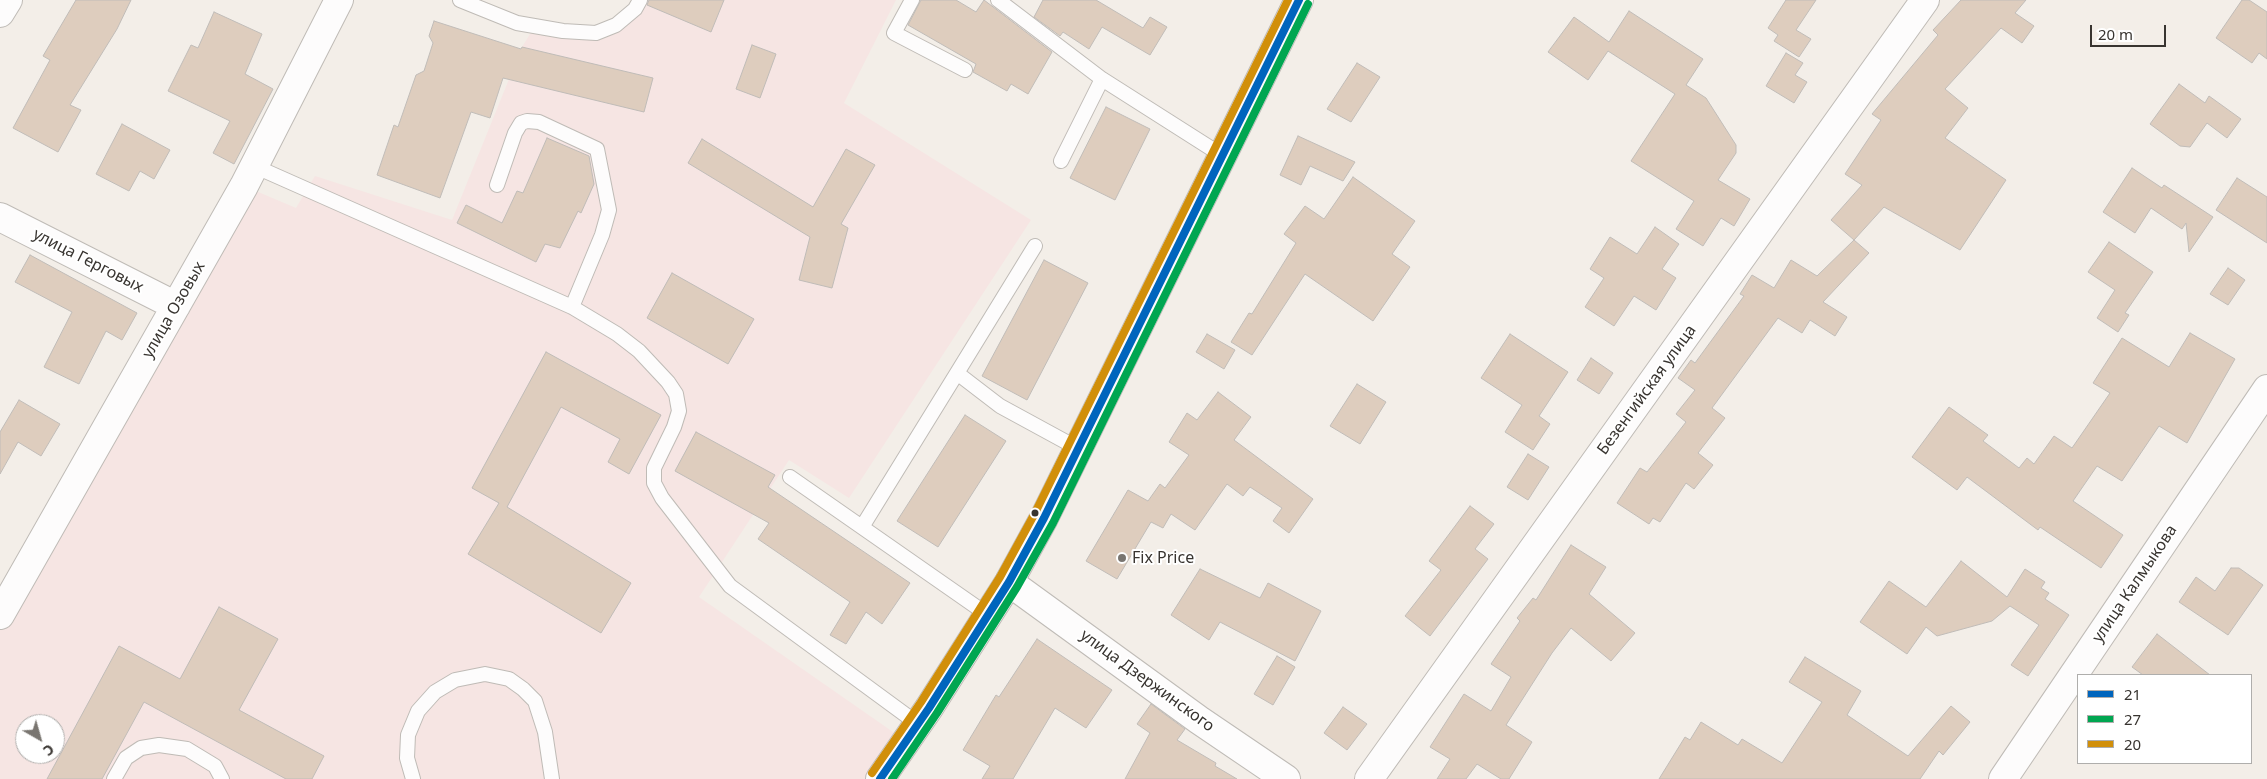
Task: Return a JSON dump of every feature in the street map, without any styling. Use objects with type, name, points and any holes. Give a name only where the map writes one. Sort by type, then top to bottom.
[{"type":"street","points":[[0,13],[8,0]]},
{"type":"street","name":"улица Озовых","points":[[0,615],[254,166],[340,0]]},
{"type":"street","points":[[880,779],[918,724],[1009,582],[1079,449],[1299,0]]},
{"type":"street","name":"Безенгийская улица","points":[[1369,779],[1925,0]]},
{"type":"street","name":"улица Герговых","points":[[0,217],[176,306]]},
{"type":"street","name":"улица Калмыкова","points":[[2003,779],[2267,389]]},
{"type":"street","name":"улица Дзержинского","points":[[1009,582],[1199,720],[1286,779]]},
{"type":"lane","points":[[460,0],[517,23],[563,31],[596,33],[616,26],[634,9],[640,0]]},
{"type":"lane","points":[[912,0],[894,33],[965,70]]},
{"type":"lane","points":[[998,0],[1102,79],[1223,156]]},
{"type":"lane","points":[[1061,161],[1102,79]]},
{"type":"lane","points":[[497,185],[515,133],[521,123],[527,121],[539,122],[597,149],[609,210],[602,235],[572,307]]},
{"type":"lane","points":[[254,166],[572,307],[618,334],[639,351],[663,376],[676,394],[679,411],[674,427],[654,468],[654,483],[662,498],[730,586],[918,724]]},
{"type":"lane","points":[[862,527],[1035,246]]},
{"type":"lane","points":[[956,372],[1000,406],[1079,449]]},
{"type":"lane","points":[[790,477],[988,615]]},
{"type":"lane","points":[[413,779],[407,758],[408,734],[418,711],[435,692],[455,680],[485,674],[509,679],[523,689],[534,701],[545,732],[552,779]]},
{"type":"lane","points":[[114,779],[126,758],[141,748],[158,745],[187,749],[215,766],[222,779]]},
{"type":"shaded area","points":[[640,0],[896,0],[844,103],[1031,220],[849,498],[789,460],[699,597],[906,741],[880,779],[0,779],[0,615],[244,186],[296,208],[315,176],[452,220],[522,47],[535,26],[596,33]]},
{"type":"building","points":[[76,0],[131,0],[117,29],[70,105],[81,110],[58,152],[13,128],[50,60],[43,56]]},
{"type":"building","points":[[649,0],[724,0],[711,32],[647,5]]},
{"type":"building","points":[[921,0],[956,0],[976,12],[984,0],[1052,52],[1028,94],[1011,84],[1007,91],[973,72],[976,64],[908,25]]},
{"type":"building","points":[[1043,0],[1096,0],[1143,28],[1150,17],[1167,27],[1150,55],[1102,27],[1089,49],[1063,32],[1060,36],[1034,17]]},
{"type":"building","points":[[1786,0],[1816,0],[1796,30],[1811,39],[1799,57],[1774,41],[1778,35],[1768,28]]},
{"type":"building","points":[[1961,0],[2026,0],[2015,13],[2034,26],[2022,43],[2001,28],[1945,89],[1968,108],[1945,138],[2006,180],[1960,250],[1884,207],[1854,240],[1831,220],[1862,185],[1845,174],[1881,120],[1872,114],[1938,35],[1933,30]]},
{"type":"building","points":[[2242,0],[2249,0],[2267,12],[2267,59],[2259,53],[2252,63],[2216,38]]},
{"type":"building","points":[[1629,11],[1703,59],[1686,85],[1706,98],[1736,145],[1736,153],[1718,180],[1750,199],[1734,226],[1721,218],[1703,246],[1676,229],[1694,201],[1631,161],[1675,94],[1608,51],[1588,80],[1548,52],[1574,17],[1609,42]]},
{"type":"building","points":[[214,12],[262,34],[245,74],[273,89],[234,164],[213,153],[230,121],[168,91],[191,45],[198,48]]},
{"type":"building","points":[[434,21],[521,49],[522,47],[653,78],[644,112],[503,78],[490,118],[471,112],[440,198],[377,175],[394,125],[398,127],[416,75],[424,71],[433,43],[429,36]]},
{"type":"building","points":[[752,45],[776,54],[760,98],[736,89]]},
{"type":"building","points":[[1786,53],[1803,63],[1795,75],[1807,82],[1794,103],[1766,86]]},
{"type":"building","points":[[1357,63],[1380,77],[1351,122],[1327,109]]},
{"type":"building","points":[[2179,84],[2205,103],[2209,96],[2241,119],[2227,138],[2207,123],[2190,147],[2180,146],[2150,124]]},
{"type":"building","points":[[1106,107],[1150,129],[1115,200],[1070,178]]},
{"type":"building","points":[[122,124],[170,150],[154,179],[140,171],[129,191],[96,174]]},
{"type":"building","points":[[1298,136],[1355,162],[1343,181],[1310,166],[1301,185],[1280,175]]},
{"type":"building","points":[[547,138],[589,156],[594,184],[581,213],[578,211],[560,248],[545,244],[536,262],[457,223],[466,205],[502,223],[517,191],[523,193]]},
{"type":"building","points":[[702,139],[813,207],[846,149],[875,165],[841,224],[848,228],[832,288],[799,280],[810,237],[688,163]]},
{"type":"building","points":[[2132,168],[2162,188],[2164,185],[2213,217],[2189,252],[2186,223],[2182,229],[2151,208],[2135,233],[2103,212]]},
{"type":"building","points":[[1353,177],[1415,221],[1392,254],[1410,267],[1373,321],[1305,274],[1252,355],[1231,342],[1249,313],[1252,314],[1296,243],[1284,234],[1305,206],[1324,219]]},
{"type":"building","points":[[2237,178],[2267,197],[2267,243],[2216,210]]},
{"type":"building","points":[[1655,227],[1679,244],[1662,269],[1676,278],[1656,310],[1634,296],[1614,326],[1585,307],[1604,278],[1590,269],[1610,237],[1637,254]]},
{"type":"building","points":[[1854,240],[1869,253],[1823,302],[1847,317],[1835,336],[1810,320],[1802,333],[1778,318],[1712,408],[1725,418],[1698,453],[1713,465],[1694,489],[1686,483],[1660,522],[1653,518],[1649,524],[1617,503],[1640,468],[1647,472],[1686,422],[1676,414],[1695,390],[1678,378],[1691,360],[1695,363],[1744,296],[1740,294],[1752,275],[1774,288],[1791,260],[1817,276]]},
{"type":"building","points":[[2109,242],[2153,272],[2125,313],[2129,315],[2118,332],[2097,318],[2115,290],[2088,272]]},
{"type":"building","points":[[30,255],[137,313],[122,340],[106,331],[79,384],[44,367],[72,312],[15,282]]},
{"type":"building","points":[[1044,260],[1088,283],[1027,400],[982,376]]},
{"type":"building","points":[[2228,268],[2245,280],[2228,305],[2210,294]]},
{"type":"building","points":[[672,273],[754,319],[728,364],[647,318]]},
{"type":"building","points":[[2190,333],[2235,359],[2187,443],[2159,426],[2122,481],[2097,466],[2073,501],[2123,535],[2101,568],[2040,527],[2038,530],[1967,477],[1957,490],[1912,457],[1949,407],[1988,435],[1983,441],[2019,468],[2027,458],[2034,464],[2054,436],[2072,448],[2110,393],[2093,383],[2122,338],[2169,367]]},
{"type":"building","points":[[1207,334],[1235,350],[1224,369],[1196,352]]},
{"type":"building","points":[[1510,334],[1568,372],[1539,416],[1550,424],[1533,450],[1505,432],[1522,405],[1481,378]]},
{"type":"building","points":[[546,352],[661,415],[629,474],[608,462],[620,439],[561,407],[507,507],[631,583],[601,633],[468,554],[499,503],[472,488]]},
{"type":"building","points":[[1591,358],[1613,373],[1599,394],[1577,380]]},
{"type":"building","points":[[1357,384],[1386,402],[1360,444],[1330,426]]},
{"type":"building","points":[[1218,392],[1251,417],[1234,440],[1313,499],[1289,533],[1273,521],[1282,508],[1250,487],[1243,496],[1227,484],[1195,530],[1171,514],[1163,528],[1151,522],[1117,579],[1086,561],[1128,490],[1148,501],[1160,484],[1165,488],[1189,455],[1169,442],[1187,413],[1197,420]]},
{"type":"building","points":[[19,400],[60,424],[41,456],[18,442],[0,474],[0,432]]},
{"type":"building","points":[[965,415],[1006,441],[938,547],[897,521]]},
{"type":"building","points":[[696,432],[775,475],[768,487],[910,583],[882,624],[866,612],[846,644],[830,635],[850,602],[758,539],[769,523],[675,471]]},
{"type":"building","points":[[1528,454],[1549,467],[1528,500],[1507,487]]},
{"type":"building","points":[[1470,506],[1494,524],[1475,549],[1488,559],[1430,636],[1405,616],[1441,570],[1429,561]]},
{"type":"building","points":[[1571,545],[1606,567],[1589,594],[1635,633],[1611,661],[1571,628],[1552,653],[1506,725],[1532,742],[1509,779],[1501,779],[1477,764],[1466,779],[1437,779],[1450,759],[1430,747],[1464,694],[1491,711],[1511,677],[1491,664],[1520,621],[1517,618],[1533,598],[1536,600]]},
{"type":"building","points":[[1961,561],[2007,597],[2025,569],[2045,582],[2041,588],[2049,593],[2045,599],[2069,615],[2028,676],[2011,665],[2039,625],[2010,606],[1992,621],[1937,636],[1926,627],[1907,654],[1860,622],[1889,581],[1926,607]]},
{"type":"building","points":[[2231,568],[2239,568],[2263,585],[2228,635],[2179,602],[2196,577],[2215,591]]},
{"type":"building","points":[[1200,569],[1260,598],[1268,583],[1321,611],[1295,661],[1220,622],[1209,640],[1171,615]]},
{"type":"building","points":[[219,607],[278,639],[239,710],[324,756],[312,779],[286,779],[144,702],[102,779],[47,779],[55,764],[65,764],[65,746],[119,646],[180,679]]},
{"type":"building","points":[[2157,634],[2209,674],[2142,674],[2132,667]]},
{"type":"building","points":[[1037,639],[1112,690],[1086,728],[1055,708],[1013,779],[982,779],[990,766],[963,750],[996,695],[999,697]]},
{"type":"building","points":[[1277,656],[1295,667],[1273,705],[1254,694]]},
{"type":"building","points":[[1805,657],[1861,691],[1847,715],[1908,756],[1951,706],[1970,722],[1943,755],[1939,751],[1920,779],[1659,779],[1685,737],[1690,740],[1701,722],[1738,745],[1742,739],[1782,763],[1822,702],[1789,682]]},
{"type":"building","points":[[1151,704],[1185,729],[1177,740],[1216,763],[1215,766],[1237,779],[1125,779],[1150,733],[1137,724]]},
{"type":"building","points":[[1343,707],[1367,724],[1347,750],[1324,733]]},
{"type":"transit line","name":"20","points":[[872,773],[921,702],[1000,577],[1035,513],[1288,0]]},
{"type":"transit line","name":"21","points":[[880,779],[929,708],[1009,582],[1044,518],[1299,0]]},
{"type":"transit line","name":"27","points":[[892,779],[937,713],[1017,587],[1053,523],[1308,4]]},
{"type":"place","name":"Fix Price","points":[[1122,558]]}]
